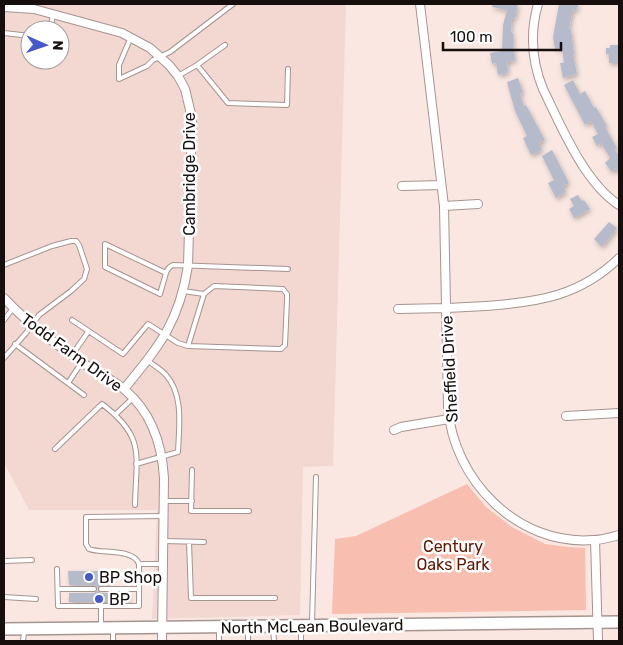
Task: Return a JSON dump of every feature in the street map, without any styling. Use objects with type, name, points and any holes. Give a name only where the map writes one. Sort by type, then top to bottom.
[{"type":"main road","name":"North McLean Boulevard","points":[[4,630],[23,635],[113,628],[619,622]]},
{"type":"street","name":"Sheffield Drive","points":[[420,4],[444,206],[449,419],[456,444],[469,472],[486,495],[507,514],[523,525],[543,534],[563,538],[595,540],[619,534]]},
{"type":"street","points":[[538,4],[534,22],[533,49],[540,82],[588,174],[602,192],[619,205]]},
{"type":"street","name":"Cambridge Drive","points":[[7,6],[34,9],[131,36],[160,56],[178,76],[190,104],[192,125],[188,266],[183,291],[175,317],[166,335],[124,389]]},
{"type":"street","points":[[402,186],[442,185]]},
{"type":"street","points":[[444,206],[478,204]]},
{"type":"street","points":[[398,309],[524,303],[556,296],[587,283],[619,258]]},
{"type":"street","name":"Todd Farm Drive","points":[[4,298],[32,325],[82,362],[124,389],[133,398],[152,426],[163,457],[162,641]]},
{"type":"street","points":[[566,416],[619,413]]},
{"type":"street","points":[[394,430],[401,427],[449,419]]},
{"type":"street","points":[[595,540],[598,641]]},
{"type":"lane","points":[[131,36],[119,65],[120,79],[170,52],[233,4]]},
{"type":"lane","points":[[52,20],[53,14]]},
{"type":"lane","points":[[4,33],[20,35]]},
{"type":"lane","points":[[178,76],[225,45]]},
{"type":"lane","points":[[197,65],[228,102],[287,105],[288,69]]},
{"type":"lane","points":[[4,265],[65,241],[76,241],[87,269],[84,279],[38,315],[4,358]]},
{"type":"lane","points":[[166,273],[106,244],[106,267],[160,294],[166,273],[169,267],[173,265],[288,269]]},
{"type":"lane","points":[[72,320],[123,354],[148,324],[178,343],[188,346],[281,349],[285,345],[286,336],[286,294],[283,289],[214,286],[204,294],[188,346]]},
{"type":"lane","points":[[183,291],[204,294]]},
{"type":"lane","points":[[4,320],[14,308]]},
{"type":"lane","points":[[72,355],[88,332]]},
{"type":"lane","points":[[15,344],[84,395]]},
{"type":"lane","points":[[136,464],[178,452],[179,421],[175,391],[165,374],[147,360]]},
{"type":"lane","points":[[68,383],[82,362]]},
{"type":"lane","points":[[116,414],[133,398]]},
{"type":"lane","points":[[55,450],[102,404],[116,414],[134,440],[136,464],[135,505]]},
{"type":"lane","points":[[192,470],[192,510],[249,511]]},
{"type":"lane","points":[[301,641],[307,625],[316,477]]},
{"type":"lane","points":[[164,501],[192,502]]},
{"type":"lane","points":[[57,569],[58,606],[139,606],[138,564],[136,558],[129,555],[88,549],[86,546],[86,517],[164,516]]},
{"type":"lane","points":[[164,541],[204,542]]},
{"type":"lane","points":[[189,542],[190,598],[275,598]]},
{"type":"lane","points":[[4,560],[32,560]]},
{"type":"lane","points":[[138,564],[163,564]]},
{"type":"lane","points":[[58,589],[94,589]]},
{"type":"lane","points":[[101,589],[139,589]]},
{"type":"lane","points":[[4,598],[36,599]]},
{"type":"lane","points":[[101,606],[101,629]]},
{"type":"lane","points":[[248,626],[248,641]]},
{"type":"lane","points":[[273,626],[274,641]]},
{"type":"lane","points":[[219,627],[219,641]]},
{"type":"lane","points":[[113,628],[113,641]]},
{"type":"shaded area","points":[[4,4],[346,4],[333,466],[303,467],[300,615],[152,619],[157,510],[29,510],[4,463]]},
{"type":"green space","name":"Century Oaks Park","points":[[467,484],[486,507],[512,527],[545,544],[585,548],[586,610],[332,614],[335,539],[356,536]]},
{"type":"building","points":[[493,4],[518,4],[515,19],[512,18],[511,32],[513,33],[515,61],[507,62],[508,73],[498,75],[496,63],[492,64],[490,53],[502,51],[503,25],[507,10],[492,7]]},
{"type":"building","points":[[559,4],[579,4],[576,11],[573,9],[569,29],[571,29],[577,74],[563,78],[560,63],[564,63],[562,48],[555,49],[553,37]]},
{"type":"building","points":[[610,45],[619,45],[619,63],[609,63],[609,54],[606,54],[606,48],[610,48]]},
{"type":"building","points":[[518,78],[523,92],[520,94],[524,106],[526,105],[545,140],[539,143],[542,150],[531,155],[523,138],[527,136],[515,111],[507,82]]},
{"type":"building","points":[[573,80],[580,94],[585,91],[607,126],[605,127],[617,148],[614,149],[619,155],[619,173],[615,169],[612,172],[605,163],[610,158],[601,143],[597,146],[592,137],[598,134],[591,121],[585,125],[564,85]]},
{"type":"building","points":[[552,150],[569,183],[563,186],[566,192],[556,198],[548,183],[554,180],[542,156]]},
{"type":"building","points":[[578,195],[590,209],[574,218],[569,209],[574,206],[570,199]]},
{"type":"building","points":[[609,222],[617,228],[602,247],[594,239]]},
{"type":"building","name":"BP Shop","points":[[68,571],[109,571],[109,585],[101,585],[98,588],[94,585],[69,585]]},
{"type":"building","name":"BP","points":[[98,590],[101,593],[129,593],[129,602],[69,602],[69,593],[94,593]]},
{"type":"place","name":"BP Shop","points":[[89,577]]},
{"type":"place","name":"BP","points":[[99,599]]}]
